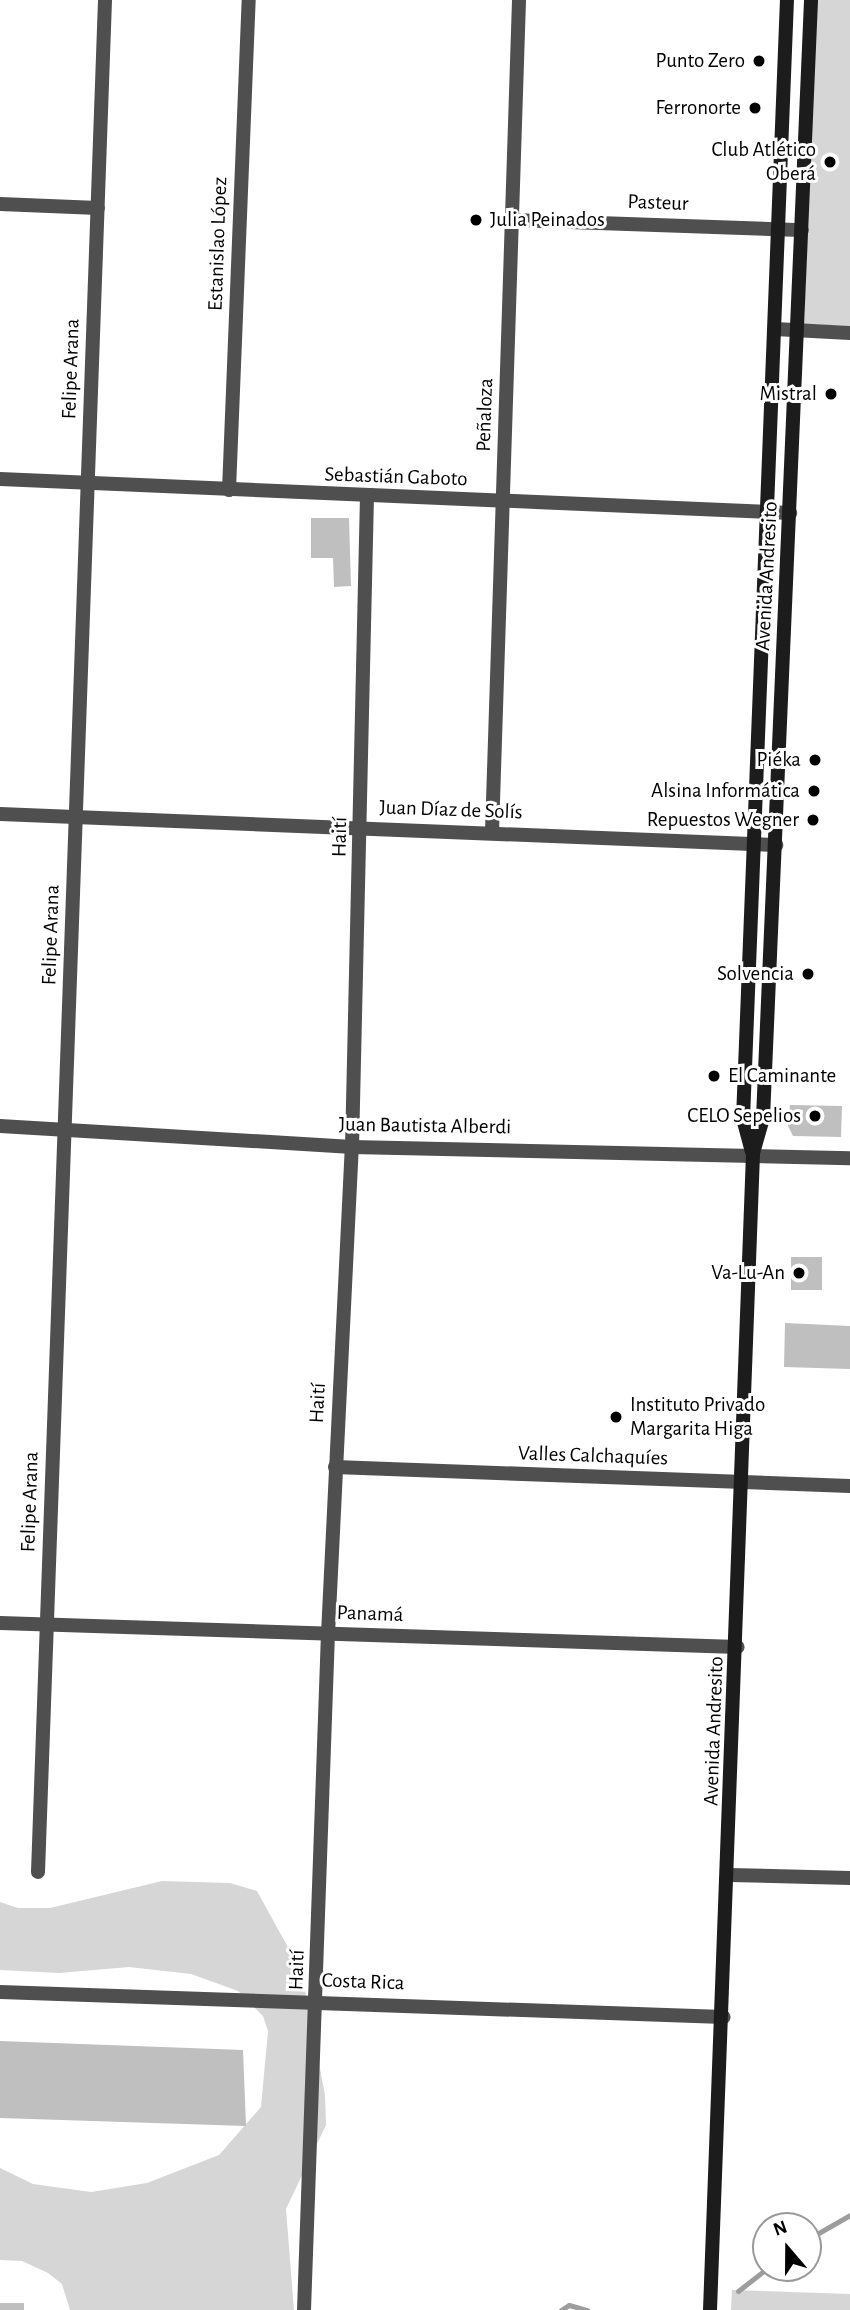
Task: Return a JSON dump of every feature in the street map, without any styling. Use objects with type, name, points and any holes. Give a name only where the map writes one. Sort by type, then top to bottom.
[{"type":"main road","name":"Avenida Andresito","points":[[752,1153],[743,1119],[765,512],[788,0]]},
{"type":"main road","name":"Avenida Andresito","points":[[710,2310],[738,1647],[752,1153],[763,1118],[799,330],[811,0]]},
{"type":"street","name":"Felipe Arana","points":[[38,1872],[105,0]]},
{"type":"street","name":"Estanislao López","points":[[229,490],[249,0]]},
{"type":"street","name":"Peñaloza","points":[[492,832],[519,0]]},
{"type":"street","points":[[0,204],[98,208]]},
{"type":"street","name":"Pasteur","points":[[512,220],[802,230]]},
{"type":"street","points":[[775,329],[850,333]]},
{"type":"street","name":"Sebastián Gaboto","points":[[0,479],[503,503],[790,513]]},
{"type":"street","name":"Haití","points":[[304,2310],[328,1633],[352,1147],[367,497]]},
{"type":"street","name":"Juan Díaz de Solís","points":[[0,814],[776,845]]},
{"type":"street","name":"Juan Bautista Alberdi","points":[[0,1126],[352,1147],[752,1153],[850,1158]]},
{"type":"street","name":"Valles Calchaquíes","points":[[335,1468],[850,1486]]},
{"type":"street","name":"Panamá","points":[[0,1623],[738,1647]]},
{"type":"street","points":[[729,1875],[850,1878]]},
{"type":"street","name":"Costa Rica","points":[[0,1992],[724,2017]]},
{"type":"shaded area","name":"Club Atlético Oberá","points":[[816,0],[850,0],[850,326],[804,324]]},
{"type":"shaded area","points":[[162,1881],[230,1883],[257,1891],[290,1951],[305,1990],[325,2095],[326,2125],[286,2209],[294,2310],[70,2310],[62,2284],[48,2273],[22,2261],[0,2260],[0,2168],[33,2184],[91,2192],[147,2183],[219,2155],[261,2107],[268,2031],[263,2016],[238,1991],[191,1974],[129,1967],[59,1973],[0,1970],[0,1902],[18,1908],[50,1908]]},
{"type":"shaded area","points":[[732,2290],[850,2294],[850,2310],[731,2310]]},
{"type":"building","points":[[311,518],[349,518],[351,586],[334,587],[333,558],[311,558]]},
{"type":"building","name":"CELO Sepelios","points":[[790,1105],[842,1106],[841,1137],[793,1136],[788,1126]]},
{"type":"building","points":[[791,1257],[822,1257],[822,1290],[791,1290]]},
{"type":"building","points":[[785,1323],[850,1326],[850,1369],[784,1367]]},
{"type":"building","points":[[0,2041],[243,2050],[246,2126],[0,2118]]},
{"type":"building","points":[[0,2303],[24,2303],[24,2310],[0,2310]]},
{"type":"waterway","points":[[822,2231],[850,2215]]},
{"type":"waterway","points":[[738,2291],[752,2280]]},
{"type":"waterway","points":[[561,2310],[569,2305],[587,2310]]},
{"type":"place","name":"Punto Zero","points":[[759,61]]},
{"type":"place","name":"Ferronorte","points":[[755,108]]},
{"type":"place","name":"Club Atlético Oberá","points":[[830,162]]},
{"type":"place","name":"Julia Peinados","points":[[476,220]]},
{"type":"place","name":"Mistral","points":[[831,394]]},
{"type":"place","name":"Piéka","points":[[815,760]]},
{"type":"place","name":"Alsina Informática","points":[[814,791]]},
{"type":"place","name":"Repuestos Wegner","points":[[813,820]]},
{"type":"place","name":"Solvencia","points":[[808,974]]},
{"type":"place","name":"El Caminante","points":[[714,1076]]},
{"type":"place","name":"CELO Sepelios","points":[[815,1116]]},
{"type":"place","name":"Va-Lu-An","points":[[799,1273]]},
{"type":"place","name":"Instituto Privado Margarita Higa","points":[[616,1417]]}]
